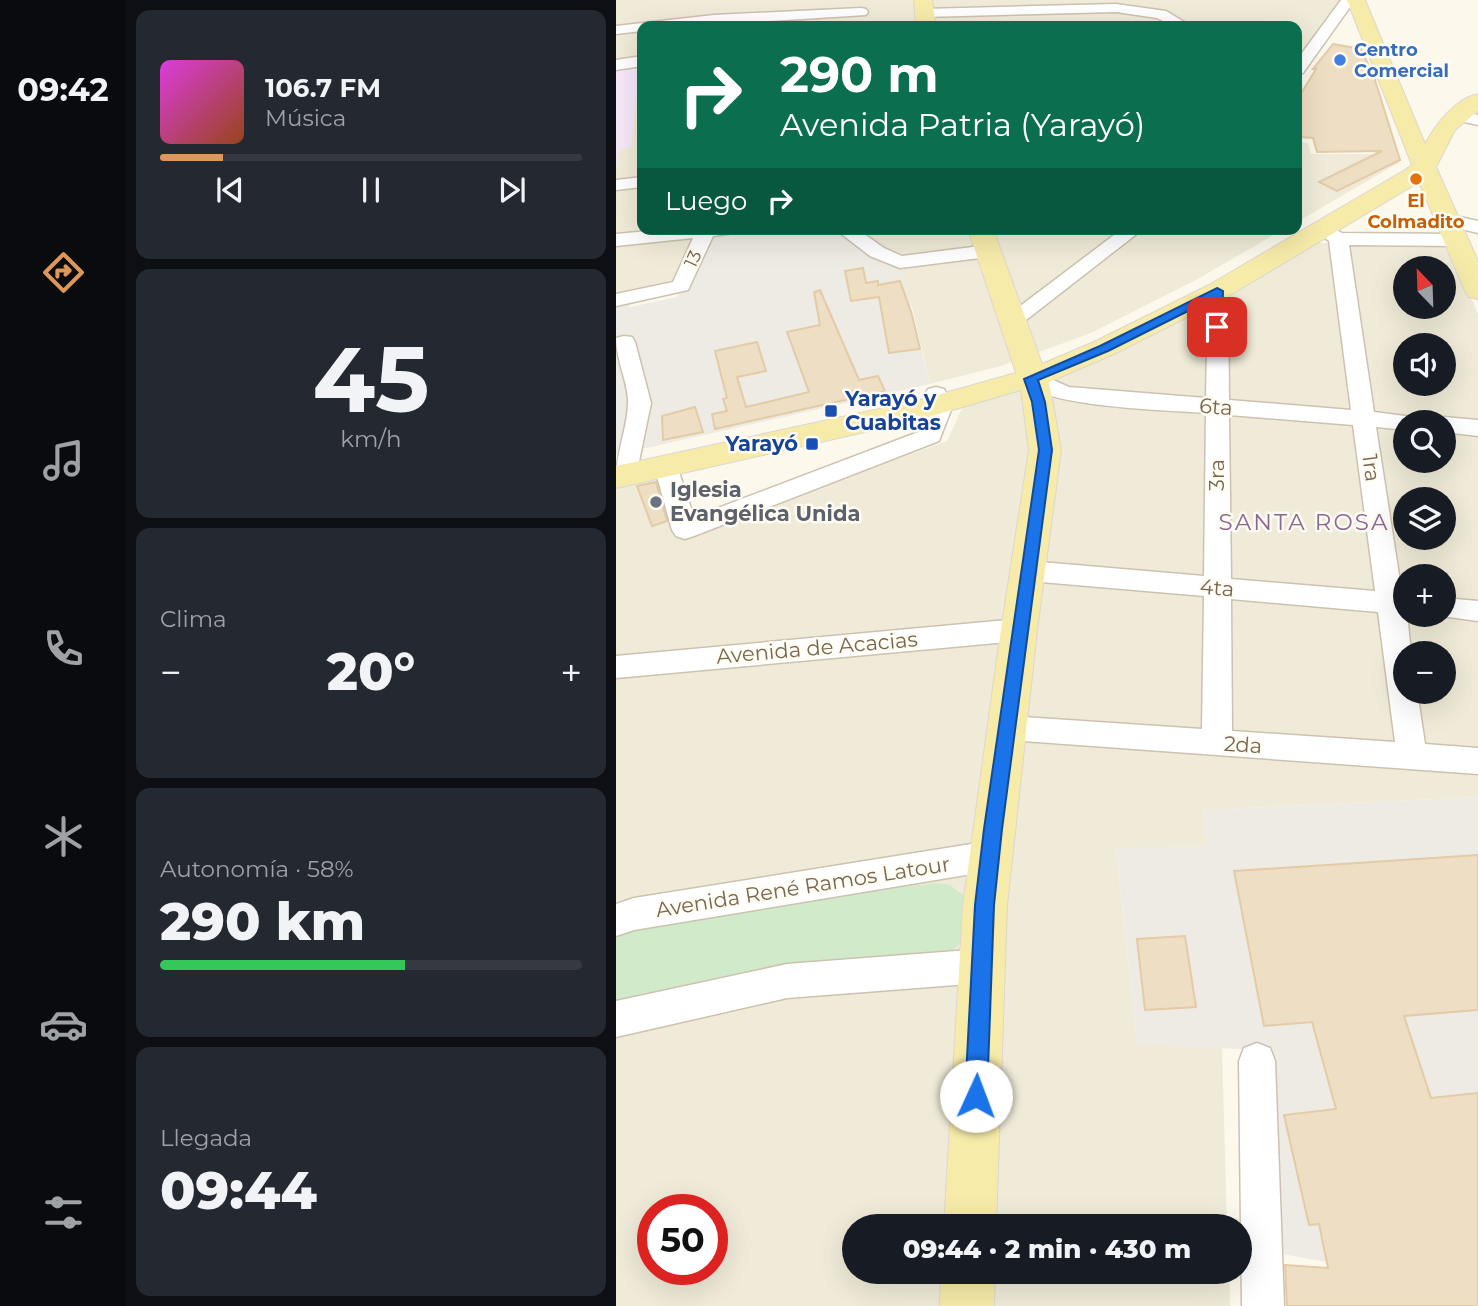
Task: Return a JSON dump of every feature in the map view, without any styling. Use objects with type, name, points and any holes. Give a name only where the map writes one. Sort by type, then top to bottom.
[{"type":"main road","points":[[621,471],[666,466],[939,399],[1032,384],[1091,340],[1317,230],[1408,163],[1446,126],[1430,109],[1356,0]]},
{"type":"main road","points":[[621,471],[939,399],[982,392],[1012,393],[1217,291],[1399,184],[1424,149],[1430,109],[1367,0]]},
{"type":"main road","points":[[1430,109],[1478,80]]},
{"type":"main road","points":[[1430,109],[1478,100]]},
{"type":"main road","points":[[1424,149],[1456,227],[1478,291]]},
{"type":"main road","points":[[1424,149],[1456,227]]},
{"type":"main road","points":[[1399,184],[1419,187],[1456,227]]},
{"type":"main road","points":[[971,1214],[990,856],[1045,450],[1032,384],[1014,320],[984,240]]},
{"type":"main road","points":[[967,1306],[968,1284]]},
{"type":"street","points":[[1150,11],[1175,0]]},
{"type":"street","points":[[1303,52],[1348,0]]},
{"type":"street","points":[[925,13],[1030,5],[1150,11],[1174,21]]},
{"type":"street","points":[[735,21],[815,13],[861,12]]},
{"type":"street","points":[[616,30],[637,29]]},
{"type":"street","points":[[616,65],[637,62]]},
{"type":"street","points":[[616,185],[637,183]]},
{"type":"street","points":[[1317,230],[1456,227]]},
{"type":"street","points":[[1317,230],[1456,227]]},
{"type":"street","name":"1ra","points":[[1317,230],[1364,419],[1393,576]]},
{"type":"street","points":[[616,240],[671,235]]},
{"type":"street","name":"13","points":[[616,300],[681,286],[713,235]]},
{"type":"street","points":[[853,235],[877,252],[900,262],[984,240]]},
{"type":"street","points":[[1014,320],[1126,235]]},
{"type":"street","name":"3ra","points":[[1217,291],[1217,743]]},
{"type":"street","points":[[621,471],[640,403],[624,342]]},
{"type":"street","name":"6ta","points":[[1032,384],[1069,394],[1393,421]]},
{"type":"street","points":[[666,466],[685,530],[931,436],[939,399]]},
{"type":"street","points":[[1456,426],[1478,428]]},
{"type":"street","name":"4ta","points":[[1029,571],[1393,603]]},
{"type":"street","points":[[1456,609],[1478,611]]},
{"type":"street","name":"1ra","points":[[1400,627],[1412,757]]},
{"type":"street","name":"Avenida de Acacias","points":[[616,667],[1019,630]]},
{"type":"street","name":"2da","points":[[1008,728],[1478,761]]},
{"type":"street","name":"Avenida René Ramos Latour","points":[[616,919],[990,856]]},
{"type":"street","points":[[616,1019],[787,981],[982,966]]},
{"type":"street","points":[[1257,1061],[1263,1306]]},
{"type":"shaded area","points":[[616,0],[1339,0],[1302,51],[1302,21],[637,21],[637,235],[714,235],[689,280],[616,296]]},
{"type":"shaded area","points":[[637,64],[631,147],[620,148],[616,166],[616,67]]},
{"type":"shaded area","points":[[1302,142],[1308,143],[1311,154],[1383,154],[1400,162],[1302,219]]},
{"type":"shaded area","points":[[714,235],[844,235],[903,275],[930,384],[616,455],[616,305],[628,303],[630,307],[677,297]]},
{"type":"shaded area","points":[[842,235],[1274,235],[1196,280],[1091,333],[1001,366],[930,384],[912,307]]},
{"type":"shaded area","points":[[1307,243],[1447,243],[1453,256],[1393,256],[1393,319],[1456,319],[1456,264],[1478,314],[1478,797],[1203,810],[1207,846],[1116,848],[1137,1043],[1222,1047],[1227,1214],[842,1214],[842,1284],[1229,1284],[1230,1306],[616,1306],[616,483],[658,474],[679,538],[947,441],[963,406]]},
{"type":"shaded area","points":[[1478,797],[1478,1306],[1337,1264],[1271,1252],[1255,1050],[1137,1044],[1116,847],[1206,846],[1203,810]]},
{"type":"green space","points":[[938,883],[950,885],[968,899],[961,943],[951,951],[779,970],[616,1004],[616,932],[778,900]]},
{"type":"building","points":[[1333,44],[1361,49],[1374,77],[1400,160],[1337,191],[1319,182],[1382,151],[1317,152],[1313,138],[1302,137],[1302,92],[1316,69],[1313,69]]},
{"type":"building","points":[[863,268],[866,283],[878,281],[878,285],[900,281],[920,349],[889,353],[879,297],[851,301],[845,271]]},
{"type":"building","points":[[820,290],[859,380],[878,376],[885,391],[715,429],[712,414],[727,411],[723,399],[727,398],[715,351],[757,342],[766,371],[737,377],[746,407],[809,392],[787,332],[820,325],[814,292]]},
{"type":"building","points":[[695,407],[703,432],[663,440],[662,416]]},
{"type":"building","name":"Iglesia Evangélica Unida","points":[[656,482],[667,521],[652,526],[637,486]]},
{"type":"building","points":[[1478,855],[1478,1010],[1404,1016],[1431,1098],[1478,1093],[1478,1306],[1287,1306],[1285,1265],[1328,1268],[1319,1224],[1309,1225],[1284,1115],[1336,1109],[1312,1022],[1264,1026],[1234,871]]},
{"type":"building","points":[[1185,936],[1196,1007],[1145,1010],[1137,939]]},
{"type":"place","name":"Centro Comercial","points":[[1340,60]]},
{"type":"place","name":"El Colmadito","points":[[1416,179]]},
{"type":"place","name":"Yarayó y Cuabitas","points":[[831,411]]},
{"type":"place","name":"Yarayó","points":[[812,444]]},
{"type":"place","name":"Iglesia Evangélica Unida","points":[[656,502]]},
{"type":"district","name":"SANTA ROSA","points":[[1304,522]]},
{"type":"route","points":[[976,1096],[985,905],[993,829],[1045,450],[1039,402],[1031,379],[1104,348],[1217,291],[1217,327]]}]
